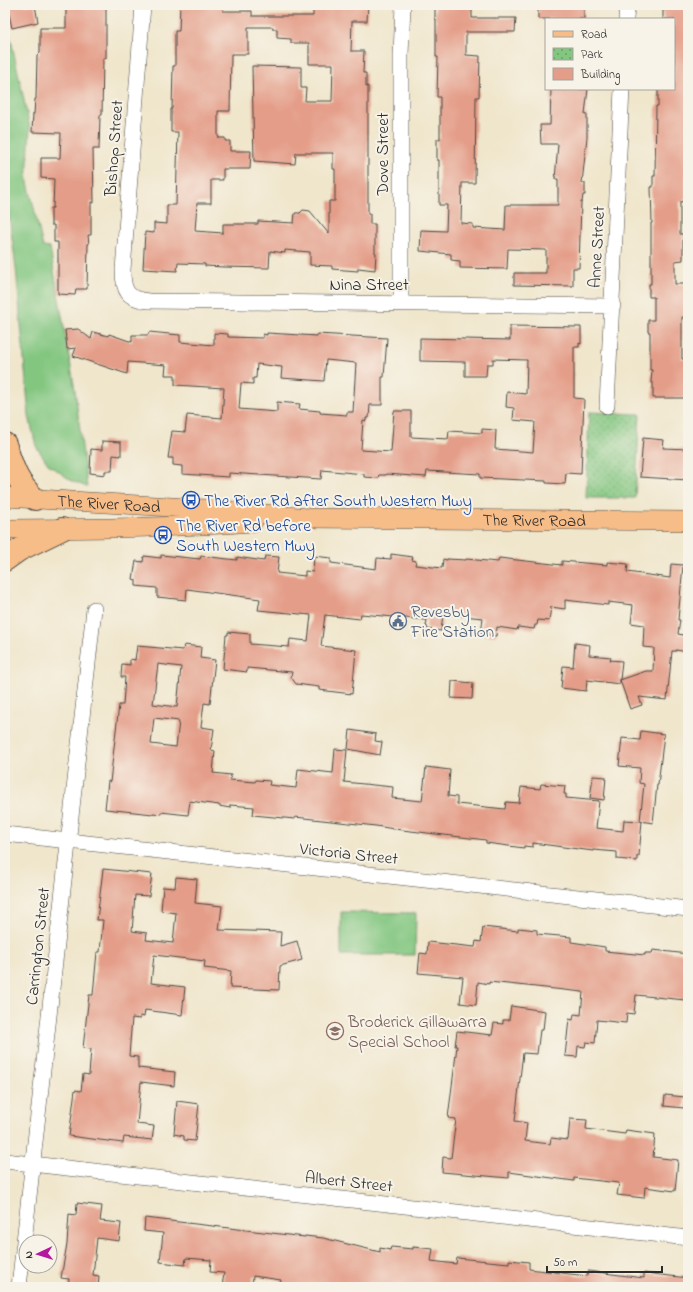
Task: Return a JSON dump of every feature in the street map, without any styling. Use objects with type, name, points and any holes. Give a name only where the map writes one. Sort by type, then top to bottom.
[{"type":"highway","points":[[5,444],[17,478],[35,499]]},
{"type":"highway","points":[[5,560],[19,550],[62,529]]},
{"type":"main road","name":"The River Road","points":[[5,497],[222,510],[308,518]]},
{"type":"main road","name":"The River Road","points":[[5,529],[217,525],[308,518],[688,521]]},
{"type":"street","name":"Bishop Street","points":[[127,293],[124,286],[123,270],[143,5]]},
{"type":"street","name":"Dove Street","points":[[401,303],[401,55],[403,5]]},
{"type":"street","points":[[626,18],[627,5]]},
{"type":"street","name":"Anne Street","points":[[607,406],[613,306],[622,90]]},
{"type":"street","name":"Nina Street","points":[[127,293],[133,298],[149,301],[613,306]]},
{"type":"street","name":"Carrington Street","points":[[19,1287],[94,609]]},
{"type":"street","name":"Victoria Street","points":[[5,834],[688,909]]},
{"type":"street","name":"Albert Street","points":[[5,1161],[688,1238]]},
{"type":"green space","points":[[5,12],[30,128],[27,178],[43,247],[50,248],[75,390],[87,487],[72,481],[48,464],[36,446],[29,416],[16,268],[5,185]]},
{"type":"green space","points":[[589,412],[640,414],[635,498],[586,498]]},
{"type":"green space","points":[[341,912],[416,913],[415,955],[341,955]]},
{"type":"building","points":[[7,5],[35,5],[38,22],[12,28]]},
{"type":"building","points":[[66,5],[106,5],[106,58],[103,58],[102,115],[100,115],[99,149],[93,149],[94,203],[91,202],[91,235],[88,235],[87,289],[76,289],[75,295],[58,294],[58,242],[54,242],[54,225],[51,225],[54,179],[41,178],[41,158],[60,158],[61,133],[32,132],[36,99],[37,56],[40,53],[40,28],[66,28]]},
{"type":"building","points":[[180,5],[223,5],[223,11],[252,11],[252,16],[313,16],[313,5],[368,5],[367,21],[352,21],[351,51],[364,51],[363,73],[366,73],[366,87],[368,86],[368,214],[370,214],[370,224],[375,224],[375,270],[358,268],[358,271],[332,269],[332,266],[310,265],[310,252],[285,250],[285,253],[270,251],[269,268],[205,266],[205,264],[178,263],[177,271],[143,269],[145,232],[154,233],[154,223],[167,224],[167,205],[176,205],[178,132],[171,132],[171,109],[173,66],[175,66],[175,31],[179,31]],"holes":[[[248,27],[273,27],[273,29],[277,29],[277,38],[291,39],[291,43],[309,43],[309,64],[333,64],[332,101],[305,101],[306,88],[301,88],[301,67],[252,66],[254,161],[295,164],[296,153],[333,153],[333,169],[335,169],[335,201],[329,201],[329,234],[310,211],[303,210],[300,213],[295,213],[294,223],[258,221],[258,224],[223,224],[223,233],[195,231],[197,203],[211,203],[211,180],[223,180],[223,169],[250,169],[251,151],[230,151],[230,141],[225,141],[225,138],[219,138],[218,136],[218,111],[230,111],[231,54],[248,54]]]},
{"type":"building","points":[[472,5],[472,18],[516,18],[515,32],[466,32],[466,55],[480,56],[479,97],[476,97],[475,183],[462,183],[461,223],[473,224],[473,228],[505,230],[506,205],[558,205],[558,179],[555,179],[558,144],[541,144],[540,125],[550,125],[551,90],[588,90],[585,114],[587,114],[587,137],[582,183],[585,183],[585,195],[583,195],[581,202],[579,268],[573,268],[573,286],[514,285],[514,273],[546,273],[546,250],[508,249],[507,269],[460,268],[460,261],[451,260],[451,254],[420,251],[421,230],[446,231],[447,205],[439,205],[439,160],[437,160],[437,139],[440,139],[440,97],[437,97],[438,57],[436,57],[435,6]]},
{"type":"building","points":[[538,5],[584,5],[584,18],[538,19]]},
{"type":"building","points":[[663,6],[688,6],[688,174],[686,174],[686,198],[685,201],[680,202],[680,234],[683,234],[683,260],[675,261],[675,284],[687,284],[686,317],[682,317],[682,359],[688,359],[688,398],[653,398],[653,382],[651,382],[652,370],[650,370],[650,332],[648,332],[648,320],[654,320],[654,297],[649,297],[649,284],[651,284],[651,187],[653,187],[653,176],[655,176],[656,106],[658,106],[658,90],[675,90],[675,18],[663,18]]},
{"type":"building","points":[[510,326],[581,327],[581,344],[579,343],[579,347],[574,347],[574,398],[584,399],[581,474],[566,473],[565,484],[546,483],[546,481],[480,478],[480,474],[427,471],[426,477],[386,474],[379,475],[378,478],[364,477],[364,474],[322,470],[321,479],[229,473],[229,477],[182,474],[182,466],[173,465],[173,458],[168,458],[172,431],[185,432],[187,415],[222,418],[224,388],[175,385],[175,375],[165,375],[166,365],[128,362],[127,374],[73,356],[76,348],[67,349],[65,330],[78,329],[91,339],[93,332],[108,336],[109,334],[132,342],[132,335],[148,335],[149,332],[180,335],[180,342],[214,345],[214,333],[228,334],[228,337],[263,338],[263,334],[267,335],[267,333],[387,338],[384,377],[382,377],[382,405],[370,405],[369,418],[366,418],[366,421],[363,420],[361,450],[391,452],[394,411],[411,411],[411,437],[448,439],[449,431],[482,433],[482,429],[496,430],[495,449],[533,452],[535,422],[513,420],[514,408],[506,407],[507,392],[526,394],[527,360],[493,359],[493,364],[487,364],[486,376],[465,376],[465,362],[420,361],[420,338],[510,340]],"holes":[[[326,360],[356,363],[353,412],[347,412],[347,415],[320,413],[320,411],[299,409],[300,404],[277,402],[277,412],[239,409],[241,383],[253,384],[253,378],[256,378],[257,364],[282,367],[281,378],[324,381]]]},
{"type":"building","points":[[643,438],[664,440],[663,448],[688,449],[688,480],[640,477]]},
{"type":"building","points":[[102,441],[121,442],[121,456],[113,455],[112,471],[105,471],[105,475],[90,473],[91,449],[102,450]]},
{"type":"building","points":[[391,554],[413,557],[412,560],[416,561],[415,565],[442,568],[443,559],[466,559],[498,562],[499,558],[562,565],[562,561],[607,565],[607,562],[628,564],[627,572],[670,578],[671,564],[683,565],[678,634],[688,636],[688,652],[676,650],[672,651],[667,700],[639,697],[642,705],[630,709],[620,680],[646,671],[653,671],[654,648],[643,647],[644,625],[631,623],[633,605],[608,602],[608,605],[565,600],[565,609],[551,607],[549,621],[538,620],[534,629],[518,627],[517,630],[497,627],[496,636],[481,634],[483,618],[443,614],[441,631],[427,629],[427,620],[361,614],[360,619],[325,615],[321,646],[356,650],[352,694],[319,690],[319,687],[296,684],[291,677],[292,672],[247,668],[247,672],[223,669],[226,635],[228,635],[228,632],[250,634],[250,644],[289,647],[290,639],[308,641],[311,615],[258,610],[260,599],[187,589],[186,600],[157,597],[157,588],[136,586],[136,580],[133,579],[136,561],[143,562],[144,556],[161,558],[161,555],[200,559],[201,556],[237,560],[237,557],[264,561],[265,556],[279,557],[277,573],[305,576],[305,571],[313,572],[314,556],[331,558],[331,563],[376,569],[377,558],[391,559]]},
{"type":"building","points":[[575,643],[590,645],[589,655],[611,657],[610,660],[622,661],[620,684],[587,680],[586,691],[561,688],[563,666],[573,667]]},
{"type":"building","points":[[184,645],[201,647],[200,658],[215,660],[210,704],[204,703],[201,727],[214,729],[211,750],[215,751],[213,773],[231,775],[230,780],[255,782],[256,780],[270,781],[269,785],[296,788],[298,769],[333,773],[335,749],[347,750],[344,782],[393,787],[392,798],[422,801],[426,767],[450,770],[448,796],[457,797],[457,804],[505,809],[506,802],[519,803],[521,787],[540,789],[541,784],[565,786],[564,794],[566,794],[566,798],[599,801],[596,828],[623,831],[624,820],[642,821],[639,856],[637,856],[637,861],[617,859],[617,852],[593,851],[533,843],[533,847],[524,846],[524,848],[486,843],[486,840],[376,826],[295,817],[295,819],[253,815],[254,807],[230,805],[230,808],[190,801],[188,815],[161,812],[161,814],[153,814],[105,809],[108,781],[110,782],[119,705],[123,705],[125,677],[121,677],[122,664],[130,665],[130,659],[135,660],[137,646],[183,650]],"holes":[[[158,664],[181,667],[177,707],[153,704]],[[154,718],[179,721],[176,747],[151,744]]]},
{"type":"building","points":[[452,681],[473,683],[472,699],[451,698]]},
{"type":"building","points":[[350,730],[376,734],[375,741],[382,742],[380,755],[348,749]]},
{"type":"building","points":[[641,731],[664,734],[653,823],[640,821],[644,784],[639,783],[640,768],[619,766],[622,738],[640,740]]},
{"type":"building","points":[[593,776],[606,777],[604,800],[590,798]]},
{"type":"building","points":[[103,869],[152,874],[149,896],[135,895],[132,931],[147,933],[146,940],[173,943],[176,913],[161,911],[163,887],[175,888],[176,877],[197,879],[195,903],[222,906],[219,930],[281,932],[280,946],[297,941],[302,960],[280,966],[279,990],[230,988],[231,971],[204,968],[205,961],[154,955],[151,983],[185,987],[182,1015],[145,1010],[144,1017],[140,1016],[140,1019],[132,1018],[129,1056],[138,1057],[138,1068],[175,1072],[174,1086],[141,1082],[137,1124],[154,1126],[152,1140],[124,1137],[123,1143],[69,1136],[75,1090],[81,1091],[83,1074],[89,1075],[91,1049],[83,1048],[89,995],[93,995],[97,952],[100,952],[103,920],[97,920]]},
{"type":"building","points":[[483,927],[518,931],[518,928],[537,930],[537,934],[571,937],[571,942],[605,947],[605,951],[645,955],[645,953],[652,953],[653,950],[688,954],[688,990],[686,990],[685,1000],[636,995],[634,1014],[627,1013],[626,1023],[597,1020],[595,1043],[586,1042],[585,1047],[578,1046],[577,1057],[565,1056],[569,1019],[573,1020],[574,1014],[581,1015],[583,992],[478,982],[476,1005],[460,1003],[463,977],[418,973],[420,953],[427,954],[428,942],[475,947],[476,941],[481,942]]},
{"type":"building","points":[[511,1006],[545,1011],[543,1030],[540,1030],[537,1054],[523,1053],[515,1121],[527,1123],[525,1141],[550,1144],[551,1138],[568,1140],[570,1119],[587,1120],[586,1129],[625,1134],[626,1130],[655,1134],[653,1157],[678,1160],[675,1191],[645,1187],[644,1198],[617,1195],[619,1183],[574,1178],[574,1181],[509,1172],[509,1178],[442,1172],[443,1157],[451,1158],[456,1119],[448,1118],[457,1046],[455,1046],[457,1031],[492,1035],[494,1023],[503,1024],[503,1020],[509,1020]]},
{"type":"building","points":[[665,1095],[685,1097],[684,1108],[664,1106]]},
{"type":"building","points":[[177,1101],[199,1104],[195,1141],[184,1140],[184,1136],[174,1134]]},
{"type":"building","points":[[77,1203],[102,1206],[100,1221],[121,1223],[119,1241],[97,1238],[93,1275],[99,1276],[98,1287],[68,1287],[69,1279],[61,1278],[67,1244],[69,1214],[76,1215]]},
{"type":"building","points":[[145,1218],[323,1238],[380,1252],[380,1248],[390,1250],[391,1247],[433,1249],[431,1261],[456,1264],[457,1258],[509,1263],[509,1260],[529,1262],[529,1269],[587,1276],[588,1271],[644,1278],[644,1273],[688,1278],[688,1287],[374,1287],[353,1285],[353,1287],[296,1287],[280,1285],[281,1280],[253,1276],[252,1287],[222,1287],[224,1273],[210,1272],[211,1260],[186,1258],[185,1265],[160,1262],[163,1233],[144,1231]]},
{"type":"place","name":"The River Rd after South Western Mwy","points":[[191,500]]},
{"type":"place","name":"The River Rd before South Western Mwy","points":[[163,535]]},
{"type":"place","name":"Revesby Fire Station","points":[[398,621]]},
{"type":"place","name":"Broderick Gillawarra Special School","points":[[335,1031]]}]
